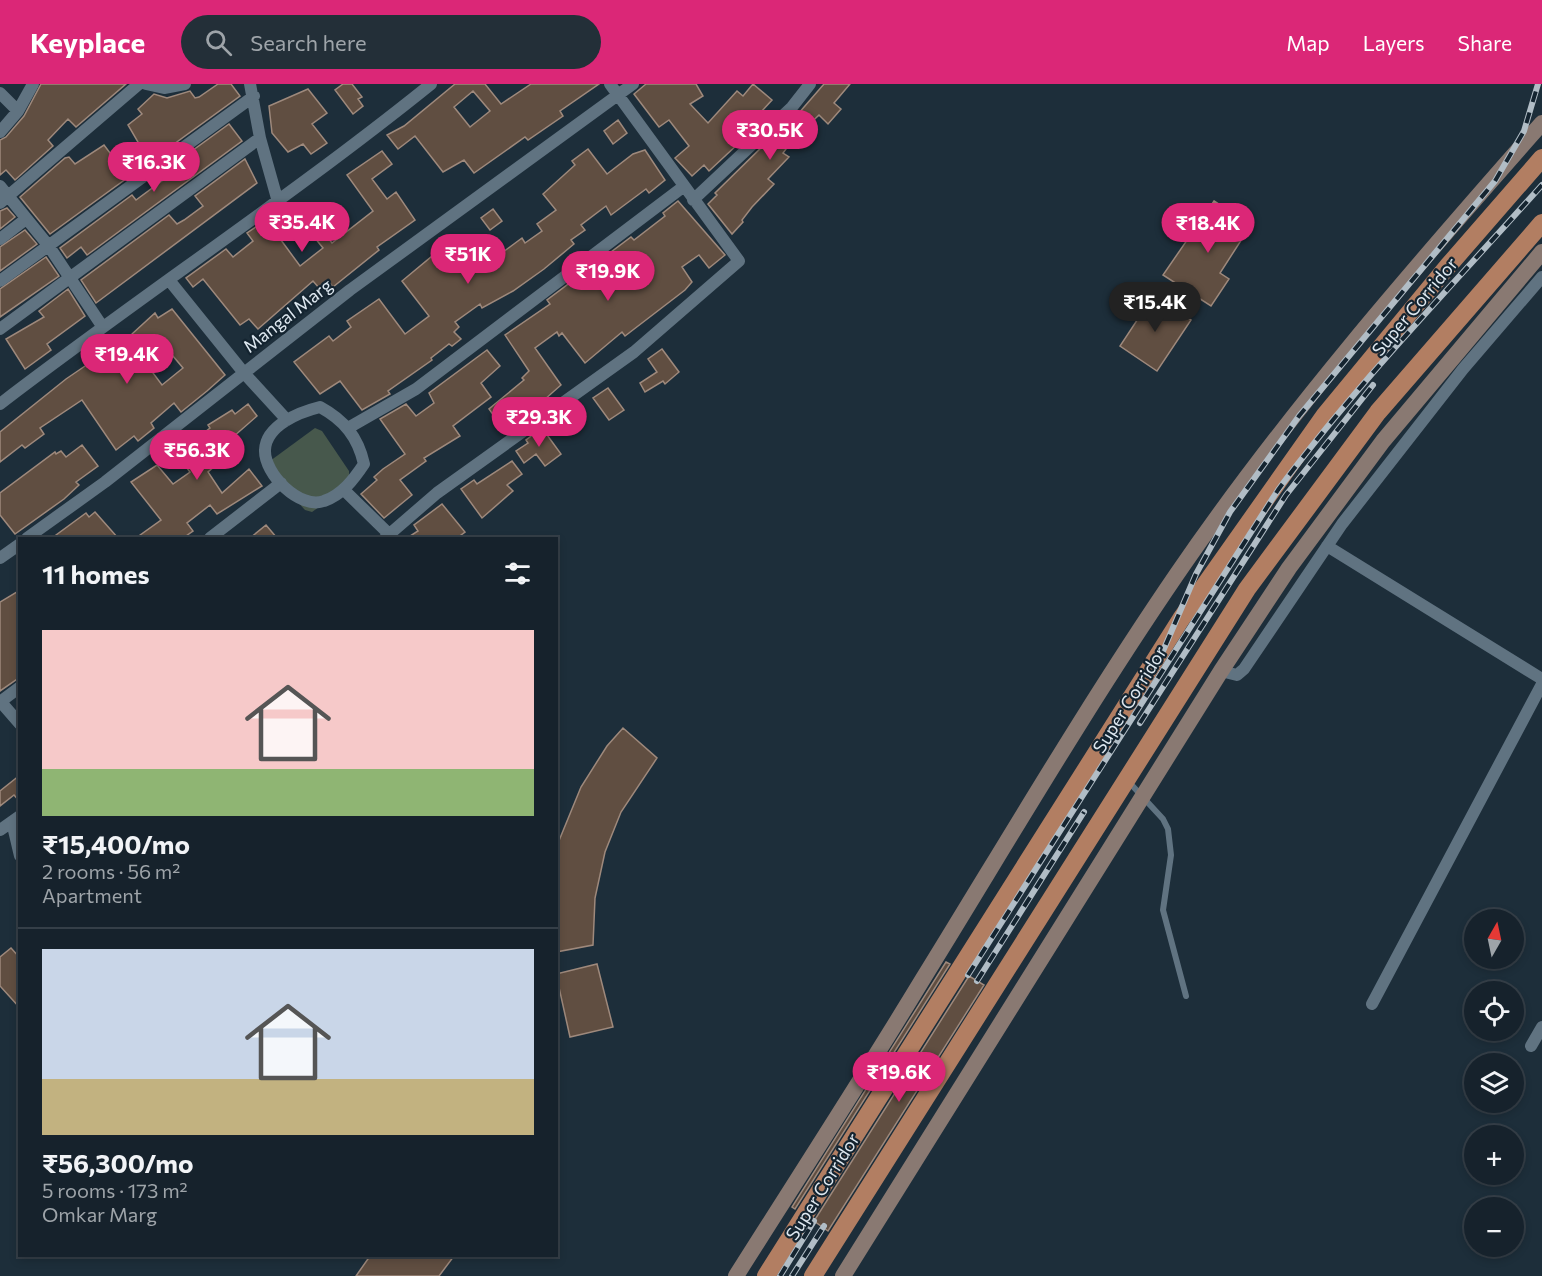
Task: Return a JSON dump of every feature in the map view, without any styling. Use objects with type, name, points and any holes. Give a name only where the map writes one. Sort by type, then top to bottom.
[{"type":"main road","name":"Super Corridor","points":[[766,1276],[1181,619],[1325,415],[1448,266],[1542,158]]},
{"type":"main road","points":[[813,1276],[1247,589],[1378,412],[1542,223]]},
{"type":"street","points":[[0,132],[18,111],[33,84]]},
{"type":"street","points":[[5,199],[139,84]]},
{"type":"street","points":[[146,84],[164,88],[185,84]]},
{"type":"street","points":[[0,404],[102,326],[278,202],[431,84]]},
{"type":"street","points":[[344,490],[387,536],[437,494],[634,352],[739,261],[610,84]]},
{"type":"street","name":"Mangal Marg","points":[[28,537],[105,482],[351,290],[633,84]]},
{"type":"street","points":[[693,200],[792,107],[810,84]]},
{"type":"street","points":[[0,281],[252,90],[260,138],[278,202]]},
{"type":"street","points":[[0,93],[18,111]]},
{"type":"street","points":[[736,1276],[906,1007],[999,852],[1179,572],[1269,447],[1406,280],[1542,123]]},
{"type":"street","points":[[0,329],[260,138]]},
{"type":"street","points":[[0,186],[5,199],[48,245],[102,326]]},
{"type":"street","points":[[348,428],[416,388],[683,187]]},
{"type":"street","points":[[0,239],[26,219]]},
{"type":"street","points":[[843,1276],[1221,671],[1289,568],[1383,441],[1542,252]]},
{"type":"street","points":[[1221,671],[1237,675],[1244,669],[1327,546],[1462,369],[1542,277]]},
{"type":"street","points":[[169,280],[244,373],[287,420]]},
{"type":"street","points":[[320,407],[348,428],[360,447],[364,464],[344,490],[324,501],[309,503],[296,498],[281,483],[267,462],[265,449],[270,436],[287,420],[303,411],[320,407]]},
{"type":"street","points":[[211,537],[281,483]]},
{"type":"street","points":[[0,558],[18,545]]},
{"type":"street","points":[[1327,546],[1542,679]]},
{"type":"street","points":[[1372,1004],[1542,684]]},
{"type":"street","points":[[18,688],[0,702],[18,722]]},
{"type":"street","points":[[0,830],[16,819],[18,838]]},
{"type":"street","points":[[1531,1046],[1542,1027]]},
{"type":"lane","points":[[1126,779],[1163,819],[1170,840],[1163,910],[1186,996]]},
{"type":"green space","points":[[315,428],[322,431],[349,471],[349,486],[312,512],[305,510],[269,471],[270,461]]},
{"type":"building","points":[[41,84],[126,84],[76,127],[68,119],[48,140],[53,146],[15,180],[6,170],[0,175],[0,140],[6,137],[24,116]]},
{"type":"building","points":[[218,84],[231,84],[240,96],[50,234],[20,197],[65,158],[69,157],[75,164],[104,145],[116,161],[138,142],[128,125],[142,114],[138,109],[154,94],[167,98],[190,91],[195,98]]},
{"type":"building","points":[[343,84],[352,84],[362,97],[358,99],[363,106],[353,114],[335,90]]},
{"type":"building","points":[[455,84],[485,84],[501,104],[531,84],[599,84],[560,111],[563,116],[528,140],[525,137],[474,173],[464,160],[443,172],[415,136],[398,149],[387,135],[404,126]],"holes":[[[473,91],[490,111],[470,127],[454,107]]]},
{"type":"building","points":[[646,84],[696,84],[703,96],[690,104],[708,123],[737,91],[743,96],[753,84],[772,100],[761,112],[764,115],[754,129],[709,171],[704,165],[692,176],[675,158],[689,146],[669,120],[659,127],[634,94]]},
{"type":"building","points":[[824,84],[850,84],[834,103],[841,109],[828,124],[819,115],[792,141],[783,153],[789,157],[768,179],[774,184],[752,207],[732,234],[708,204],[717,195],[715,193],[768,141],[772,144]]},
{"type":"building","points":[[308,89],[327,113],[312,124],[327,143],[311,154],[303,144],[288,152],[272,133],[269,106]]},
{"type":"building","points":[[618,120],[627,133],[613,144],[604,131]]},
{"type":"building","points":[[229,124],[242,141],[87,255],[81,247],[67,258],[60,248],[132,195],[136,200],[167,177],[163,172]]},
{"type":"building","points":[[588,149],[607,174],[633,154],[645,150],[665,180],[649,193],[646,189],[611,215],[606,206],[581,225],[585,230],[571,240],[574,244],[544,269],[513,291],[482,308],[480,304],[455,322],[459,327],[454,332],[461,339],[452,346],[449,344],[431,358],[432,360],[388,391],[390,394],[362,410],[340,381],[320,394],[294,362],[329,336],[333,341],[351,327],[347,321],[379,299],[405,334],[429,316],[402,281],[455,237],[480,269],[522,238],[525,243],[542,231],[537,224],[556,210],[543,194],[575,165],[572,161]]},
{"type":"building","points":[[382,151],[392,164],[372,179],[387,199],[396,192],[415,220],[377,247],[379,250],[333,287],[329,282],[320,289],[313,281],[258,329],[249,319],[240,325],[203,279],[193,287],[186,278],[226,249],[233,257],[253,241],[247,233],[266,220],[271,227],[292,210],[295,214],[304,207],[332,243],[373,211],[347,175]],"holes":[[[302,222],[323,248],[300,266],[281,240]]]},
{"type":"building","points":[[245,159],[257,183],[96,303],[81,280],[169,215],[177,224],[203,206],[195,196]]},
{"type":"building","points":[[678,201],[725,255],[709,268],[699,255],[682,267],[692,282],[685,290],[625,336],[622,332],[585,363],[562,333],[559,336],[557,332],[535,348],[561,385],[535,408],[532,404],[501,426],[489,409],[524,380],[522,378],[529,371],[505,335],[550,304],[547,300],[631,237],[634,240],[665,216],[663,213]]},
{"type":"building","points":[[1214,201],[1251,225],[1220,273],[1229,279],[1211,306],[1163,275]]},
{"type":"building","points":[[7,208],[15,217],[0,229],[0,211]]},
{"type":"building","points":[[493,209],[502,221],[490,230],[481,218]]},
{"type":"building","points":[[25,230],[37,244],[0,271],[0,247]]},
{"type":"building","points":[[46,257],[59,276],[0,317],[0,289]]},
{"type":"building","points":[[68,289],[85,316],[47,344],[51,350],[25,369],[6,339],[44,317],[39,311]]},
{"type":"building","points":[[1153,296],[1191,320],[1157,371],[1120,346]]},
{"type":"building","points":[[172,309],[225,375],[181,412],[174,403],[151,423],[154,428],[138,441],[134,436],[116,450],[82,400],[40,428],[44,434],[25,448],[22,445],[0,462],[0,432],[66,379],[132,334],[155,313],[158,318]],"holes":[[[167,349],[183,368],[162,385],[147,365]]]},
{"type":"building","points":[[662,349],[679,372],[665,384],[663,381],[645,392],[640,383],[657,372],[648,359]]},
{"type":"building","points":[[487,350],[500,366],[481,383],[491,397],[453,426],[460,436],[424,458],[426,461],[400,480],[412,495],[384,518],[361,494],[377,480],[374,477],[405,454],[380,419],[406,404],[416,416],[434,403],[429,393]]},
{"type":"building","points":[[608,388],[624,410],[609,420],[593,398]]},
{"type":"building","points":[[248,404],[257,416],[233,437],[242,449],[232,456],[230,453],[208,472],[222,493],[249,469],[262,486],[217,514],[210,505],[187,523],[193,531],[184,537],[137,537],[161,520],[131,482],[157,465],[173,484],[190,472],[183,463],[203,448],[196,439],[210,428],[208,425],[232,410],[235,414]]},
{"type":"building","points":[[542,428],[561,454],[545,466],[536,454],[524,463],[516,451],[528,443],[526,440]]},
{"type":"building","points":[[82,445],[98,466],[76,482],[79,485],[64,499],[15,534],[0,515],[0,493],[55,452],[56,454],[61,451],[66,457]]},
{"type":"building","points":[[512,461],[522,474],[507,485],[513,491],[482,518],[461,489],[474,480],[477,484]]},
{"type":"building","points":[[442,504],[465,532],[458,537],[409,537],[418,531],[414,525]]},
{"type":"building","points":[[95,512],[117,537],[53,537],[86,513],[89,517]]},
{"type":"building","points":[[266,525],[276,537],[251,537]]},
{"type":"building","points":[[18,591],[18,678],[0,691],[0,602]]},
{"type":"building","points":[[623,728],[657,758],[621,812],[605,852],[595,898],[593,945],[558,952],[558,843],[581,787],[607,746]]},
{"type":"building","points":[[18,777],[18,800],[14,795],[0,806],[0,791]]},
{"type":"building","points":[[11,948],[18,956],[18,1006],[0,986],[0,957]]},
{"type":"building","points":[[946,962],[950,964],[795,1209],[792,1207]]},
{"type":"building","points":[[597,964],[613,1027],[570,1037],[558,974]]},
{"type":"building","points":[[969,976],[984,985],[828,1231],[814,1221]]},
{"type":"building","points":[[369,1257],[453,1257],[439,1276],[356,1276]]},
{"type":"railway","points":[[1157,665],[1196,574],[1230,512],[1299,416],[1495,181],[1524,131],[1538,84]]},
{"type":"railway","points":[[968,975],[1278,490],[1340,411],[1542,185]]},
{"type":"railway","points":[[1140,723],[1286,495],[1373,385]]},
{"type":"railway","points":[[977,981],[1084,812]]},
{"type":"railway","points":[[780,1276],[814,1221]]},
{"type":"railway","points":[[792,1276],[824,1226]]}]
